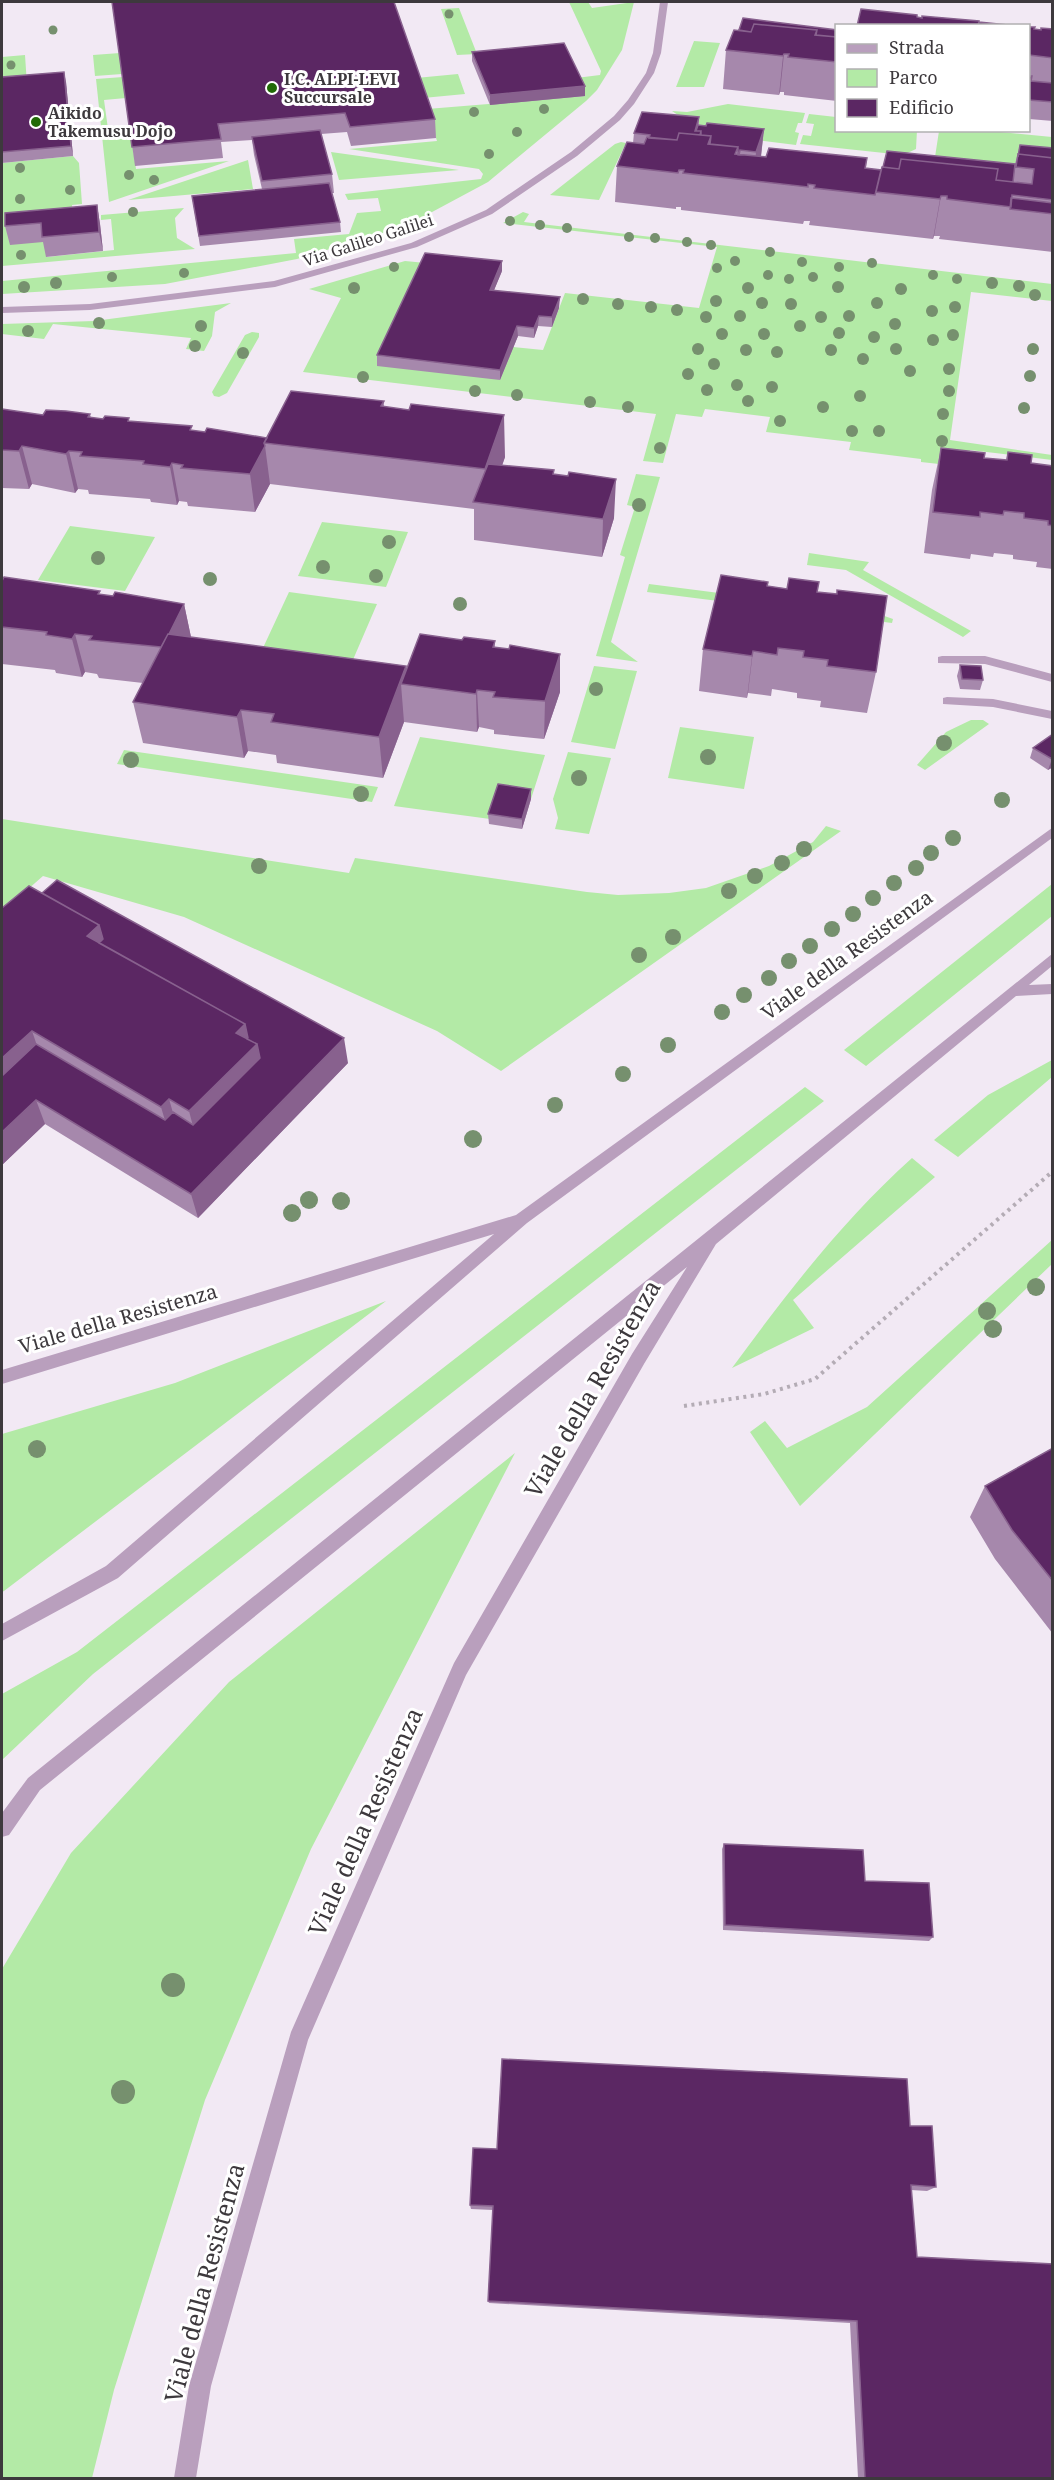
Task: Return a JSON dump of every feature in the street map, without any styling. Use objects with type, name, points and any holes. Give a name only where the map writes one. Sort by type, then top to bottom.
[{"type":"street","name":"Via Galileo Galilei","points":[[2,310],[90,307],[275,284],[414,245],[489,212],[574,154],[617,118],[631,102],[650,73],[657,53],[664,2]]},
{"type":"street","points":[[942,660],[986,660],[1053,678]]},
{"type":"street","points":[[947,701],[993,703],[1053,715]]},
{"type":"street","name":"Viale della Resistenza","points":[[2,1633],[112,1572],[522,1219],[1053,832]]},
{"type":"street","name":"Viale della Resistenza","points":[[2,1828],[34,1785],[715,1236],[1053,959]]},
{"type":"street","points":[[1015,991],[1053,989]]},
{"type":"street","name":"Viale della Resistenza","points":[[2,1377],[249,1304],[522,1219]]},
{"type":"street","name":"Viale della Resistenza","points":[[185,2478],[200,2386],[298,2039],[460,1669],[638,1359],[715,1236]]},
{"type":"path","points":[[684,1406],[765,1394],[815,1379],[1053,1172]]},
{"type":"green space","points":[[569,2],[588,2],[592,8],[634,2],[622,50],[597,90],[488,182],[406,226],[297,259],[165,284],[2,294],[2,281],[296,253],[294,239],[349,234],[357,213],[381,211],[378,198],[348,200],[345,194],[481,179],[483,174],[479,169],[349,149],[437,141],[427,109],[584,96],[576,78],[600,75],[601,71]]},
{"type":"green space","points":[[459,8],[477,54],[457,55],[441,9]]},
{"type":"green space","points":[[694,41],[720,43],[704,87],[676,87]]},
{"type":"green space","points":[[120,53],[122,74],[95,76],[93,55]]},
{"type":"green space","points":[[25,55],[27,85],[2,87],[2,57]]},
{"type":"green space","points":[[458,74],[465,94],[423,98],[416,78]]},
{"type":"green space","points":[[123,77],[126,98],[104,100],[108,129],[130,127],[136,169],[229,161],[109,202],[96,79]]},
{"type":"green space","points":[[728,104],[805,113],[802,123],[798,123],[795,132],[799,133],[796,145],[706,134],[672,111],[687,112]]},
{"type":"green space","points":[[809,114],[835,117],[835,132],[917,132],[916,149],[903,155],[800,144],[803,135],[811,136],[814,124],[806,123]]},
{"type":"green space","points":[[939,132],[1001,132],[1052,137],[1052,154],[1027,166],[935,157]]},
{"type":"green space","points":[[626,143],[599,200],[550,195],[615,144]]},
{"type":"green space","points":[[331,152],[459,170],[339,180]]},
{"type":"green space","points":[[73,156],[79,163],[82,204],[72,205],[74,222],[46,242],[47,257],[114,250],[111,219],[101,220],[101,215],[184,208],[175,218],[177,238],[195,249],[2,266],[2,163]]},
{"type":"green space","points":[[248,160],[253,189],[128,200]]},
{"type":"green space","points":[[523,212],[529,214],[524,222],[1052,284],[1052,301],[971,292],[950,440],[1052,455],[1052,460],[970,450],[966,467],[921,462],[921,459],[849,450],[851,442],[766,432],[770,417],[705,409],[702,417],[676,414],[663,463],[643,461],[656,414],[303,372],[341,298],[309,289],[405,261],[426,263],[500,380],[513,347],[543,350],[565,293],[699,308],[717,247],[503,223]]},
{"type":"green space","points":[[231,303],[215,312],[212,336],[204,351],[186,349],[191,338],[53,324],[44,339],[2,334],[2,324],[94,321]]},
{"type":"green space","points":[[252,332],[259,333],[259,337],[227,393],[219,397],[214,396],[212,392],[245,335]]},
{"type":"green space","points":[[636,474],[660,477],[611,642],[638,662],[596,656],[625,557],[620,555],[635,507],[627,505]]},
{"type":"green space","points":[[322,522],[408,532],[386,587],[298,576]]},
{"type":"green space","points":[[70,526],[155,537],[125,591],[38,580]]},
{"type":"green space","points":[[809,553],[869,562],[863,570],[971,631],[963,637],[846,570],[807,565]]},
{"type":"green space","points":[[649,584],[876,613],[893,619],[892,623],[647,592]]},
{"type":"green space","points":[[289,592],[377,604],[352,662],[262,650]]},
{"type":"green space","points":[[594,666],[637,671],[615,749],[571,742]]},
{"type":"green space","points":[[971,720],[983,720],[989,724],[925,770],[917,765],[946,732]]},
{"type":"green space","points":[[680,727],[754,737],[744,789],[668,778]]},
{"type":"green space","points":[[420,737],[545,755],[531,799],[490,819],[394,806]]},
{"type":"green space","points":[[124,750],[378,787],[372,802],[117,764]]},
{"type":"green space","points":[[568,752],[611,758],[589,834],[555,829],[558,818],[553,799]]},
{"type":"green space","points":[[2,819],[349,873],[355,858],[618,895],[669,893],[706,888],[769,866],[813,842],[826,826],[841,831],[501,1071],[437,1031],[184,917],[43,876],[2,912]]},
{"type":"green space","points":[[1052,884],[1052,916],[866,1066],[844,1050]]},
{"type":"green space","points":[[1052,1060],[1052,1077],[958,1157],[934,1140],[988,1095]]},
{"type":"green space","points":[[805,1087],[824,1101],[93,1674],[2,1760],[2,1694],[77,1652]]},
{"type":"green space","points":[[912,1158],[935,1177],[793,1300],[814,1328],[732,1368],[839,1232],[862,1206]]},
{"type":"green space","points":[[1052,1240],[1052,1264],[800,1506],[750,1432],[765,1421],[787,1448],[867,1407]]},
{"type":"green space","points":[[386,1301],[2,1592],[2,1434],[175,1383]]},
{"type":"green space","points":[[515,1453],[311,1849],[205,2100],[114,2390],[92,2478],[2,2478],[2,1969],[71,1853],[229,1682]]},
{"type":"building","name":"I.C. ALPI-LEVI Succursale","points":[[112,2],[394,2],[435,119],[350,127],[345,113],[218,124],[221,139],[132,147]]},
{"type":"building","points":[[861,9],[917,15],[922,18],[922,16],[979,21],[978,24],[857,24]]},
{"type":"building","points":[[743,18],[835,30],[835,37],[816,35],[817,30],[754,24],[751,32],[739,30]]},
{"type":"building","points":[[754,24],[817,30],[815,35],[835,37],[835,62],[788,57],[789,54],[783,56],[726,50],[734,30],[751,32]]},
{"type":"building","points":[[1030,27],[1041,30],[1041,28],[1053,29],[1053,58],[1030,55]]},
{"type":"building","points":[[564,43],[585,86],[490,95],[472,52]]},
{"type":"building","name":"Aikido Takemusu Dojo","points":[[64,72],[71,146],[2,152],[2,77]]},
{"type":"building","points":[[1030,76],[1032,76],[1031,81],[1053,83],[1053,102],[1030,100]]},
{"type":"building","points":[[642,112],[699,117],[695,131],[701,131],[700,135],[679,133],[677,140],[649,138],[650,135],[634,133]]},
{"type":"building","points":[[707,123],[764,129],[756,152],[740,150],[738,155],[738,147],[710,144],[711,136],[701,135],[701,131],[696,131],[698,125],[706,126]]},
{"type":"building","points":[[320,130],[332,174],[262,181],[252,137]]},
{"type":"building","points":[[679,133],[711,136],[708,144],[738,147],[735,154],[766,157],[769,148],[867,158],[865,168],[881,170],[875,195],[814,188],[815,185],[808,184],[808,187],[683,173],[684,170],[679,170],[678,173],[617,166],[627,142],[644,144],[647,137],[677,140]]},
{"type":"building","points":[[1020,145],[1053,148],[1053,158],[1018,154]]},
{"type":"building","points":[[887,151],[1015,164],[1013,182],[996,180],[998,169],[901,159],[899,169],[883,167]]},
{"type":"building","points":[[1018,154],[1053,158],[1053,200],[1012,195],[1011,207],[947,199],[947,196],[941,196],[940,199],[876,192],[882,167],[899,169],[901,159],[998,169],[996,180],[1032,184],[1034,169],[1016,167]]},
{"type":"building","points":[[329,183],[340,222],[199,236],[192,196]]},
{"type":"building","points":[[1011,198],[1053,203],[1053,214],[1010,209]]},
{"type":"building","points":[[97,205],[99,232],[42,237],[41,223],[5,226],[5,213]]},
{"type":"building","points":[[425,253],[502,261],[490,290],[560,297],[552,317],[539,316],[534,328],[517,326],[500,370],[377,355]]},
{"type":"building","points":[[291,391],[384,401],[381,406],[409,410],[411,404],[504,415],[485,469],[264,443]]},
{"type":"building","points":[[2,409],[43,415],[46,410],[66,411],[90,414],[88,417],[129,418],[128,421],[192,426],[190,430],[205,432],[207,428],[267,438],[250,474],[181,468],[183,465],[172,463],[170,467],[143,464],[144,461],[80,456],[82,452],[69,451],[66,454],[22,446],[19,451],[2,450]]},
{"type":"building","points":[[941,448],[985,453],[984,458],[1007,460],[1008,452],[1032,455],[1031,463],[1053,466],[1053,526],[1048,525],[1048,521],[1024,518],[1024,513],[1004,511],[1003,515],[980,512],[980,517],[933,512]]},
{"type":"building","points":[[488,464],[554,470],[553,474],[568,476],[569,472],[616,479],[603,519],[473,502]]},
{"type":"building","points":[[721,575],[768,582],[767,586],[787,589],[789,578],[819,582],[817,592],[837,594],[837,590],[887,596],[876,672],[827,666],[828,660],[803,657],[804,651],[778,648],[777,655],[753,651],[752,656],[703,649]]},
{"type":"building","points":[[4,577],[100,591],[98,594],[113,596],[115,592],[184,604],[161,647],[89,640],[92,636],[75,634],[72,639],[46,635],[47,632],[2,627],[2,581]]},
{"type":"building","points":[[168,634],[406,666],[379,737],[271,722],[274,714],[241,710],[237,717],[133,702]]},
{"type":"building","points":[[420,634],[462,640],[464,637],[495,641],[493,647],[509,649],[510,645],[560,654],[545,701],[493,697],[495,692],[477,690],[476,694],[401,684]]},
{"type":"building","points":[[960,665],[981,666],[983,680],[962,679]]},
{"type":"building","points":[[1053,734],[1053,759],[1052,759],[1033,748]]},
{"type":"building","points":[[498,784],[531,789],[522,819],[488,814]]},
{"type":"building","points":[[57,880],[344,1038],[191,1194],[36,1100],[2,1132],[2,1076],[36,1044],[165,1120],[173,1112],[193,1125],[260,1058],[257,1044],[247,1039],[245,1024],[99,943],[103,939],[99,925],[42,893]]},
{"type":"building","points":[[29,886],[99,925],[87,936],[245,1024],[236,1033],[257,1044],[189,1111],[169,1099],[161,1107],[32,1031],[2,1058],[2,908]]},
{"type":"building","points":[[1053,1448],[1053,1581],[1012,1530],[985,1486]]},
{"type":"building","points":[[724,1844],[863,1850],[865,1881],[929,1883],[933,1937],[725,1925]]},
{"type":"building","points":[[502,2059],[907,2079],[910,2126],[932,2126],[936,2187],[911,2185],[917,2257],[1053,2264],[1053,2478],[865,2478],[857,2321],[488,2301],[493,2206],[470,2205],[473,2148],[497,2149]]},
{"type":"place","name":"I.C. ALPI-LEVI Succursale","points":[[272,88]]},
{"type":"place","name":"Aikido Takemusu Dojo","points":[[36,122]]}]
